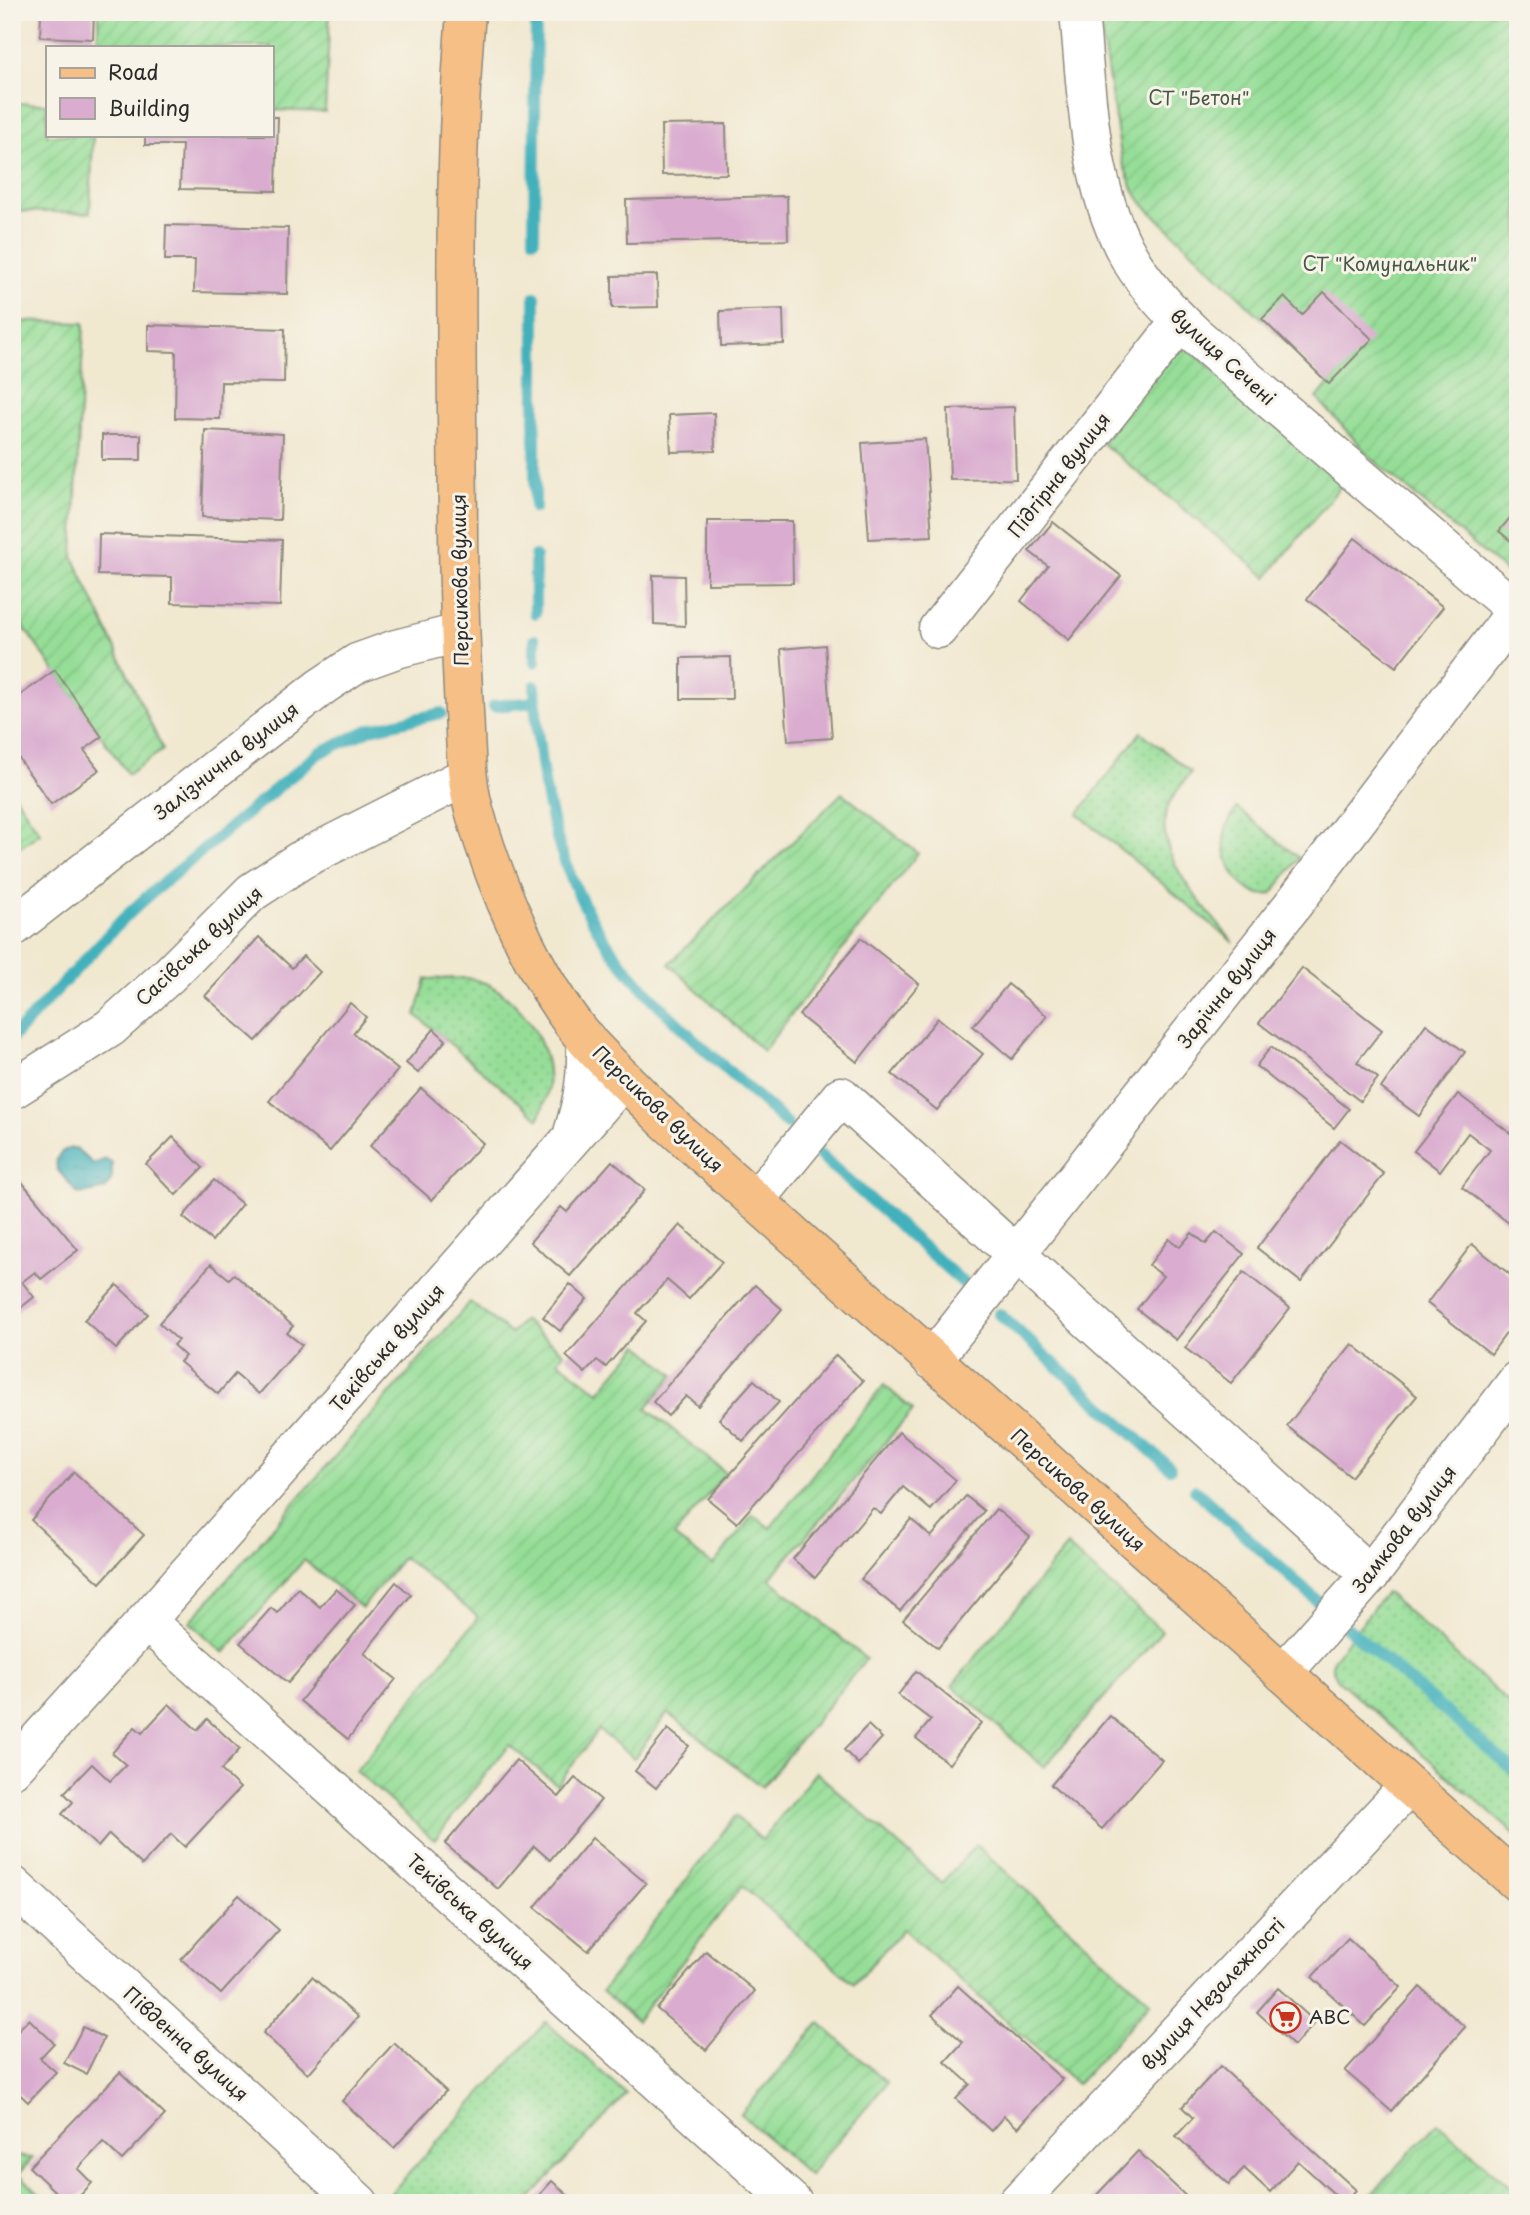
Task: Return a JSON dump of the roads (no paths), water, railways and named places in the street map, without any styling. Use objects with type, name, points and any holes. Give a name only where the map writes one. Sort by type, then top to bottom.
[{"type":"main road","name":"Персикова вулиця","points":[[466,12],[458,142],[456,233],[459,633],[467,775],[473,808],[505,900],[530,954],[586,1039],[665,1120],[1518,1882]]},
{"type":"street","name":"вулиця Сечені","points":[[1079,12],[1093,151],[1101,189],[1124,247],[1141,276],[1180,322],[1517,612]]},
{"type":"street","name":"Підгірна вулиця","points":[[939,629],[1180,322]]},
{"type":"street","name":"Зарічна вулиця","points":[[932,1360],[1295,902],[1517,612]]},
{"type":"street","name":"Залізнична вулиця","points":[[12,928],[321,687],[357,663],[396,649],[459,633]]},
{"type":"street","name":"Сасівська вулиця","points":[[12,1090],[110,1028],[169,975],[253,892],[301,860],[467,775]]},
{"type":"street","name":"Теківська вулиця","points":[[572,1138],[584,1096],[586,1039]]},
{"type":"street","name":"Теківська вулиця","points":[[12,1769],[146,1622],[624,1079]]},
{"type":"street","points":[[754,1201],[841,1096],[1370,1575]]},
{"type":"street","name":"Замкова вулиця","points":[[1283,1673],[1370,1575],[1518,1380]]},
{"type":"street","name":"Теківська вулиця","points":[[146,1622],[793,2203]]},
{"type":"street","name":"вулиця Незалежності","points":[[1017,2203],[1409,1786]]},
{"type":"street","name":"Південна вулиця","points":[[12,1885],[359,2203]]},
{"type":"water","points":[[76,1148],[93,1164],[106,1159],[112,1163],[112,1178],[106,1189],[77,1193],[57,1169],[60,1153]]},
{"type":"waterway","points":[[534,239],[536,12]]},
{"type":"waterway","points":[[535,297],[535,508]]},
{"type":"waterway","points":[[535,556],[535,613]]},
{"type":"waterway","points":[[535,640],[535,662]]},
{"type":"waterway","points":[[535,686],[540,759],[555,831],[566,865],[599,931],[620,961],[658,1004],[700,1046],[787,1124]]},
{"type":"waterway","points":[[494,706],[535,702]]},
{"type":"waterway","points":[[12,1038],[121,921],[149,895],[319,753],[371,729],[441,713]]},
{"type":"waterway","points":[[814,1150],[967,1286]]},
{"type":"waterway","points":[[999,1314],[1170,1468]]},
{"type":"waterway","points":[[1195,1490],[1323,1606]]},
{"type":"waterway","points":[[1344,1625],[1518,1774]]},
{"type":"place","name":"ABC","points":[[1286,2017]]},
{"type":"park label","name":"СТ \"Бетон\"","points":[[1199,98]]},
{"type":"park label","name":"СТ \"Комунальник\"","points":[[1390,264]]}]
